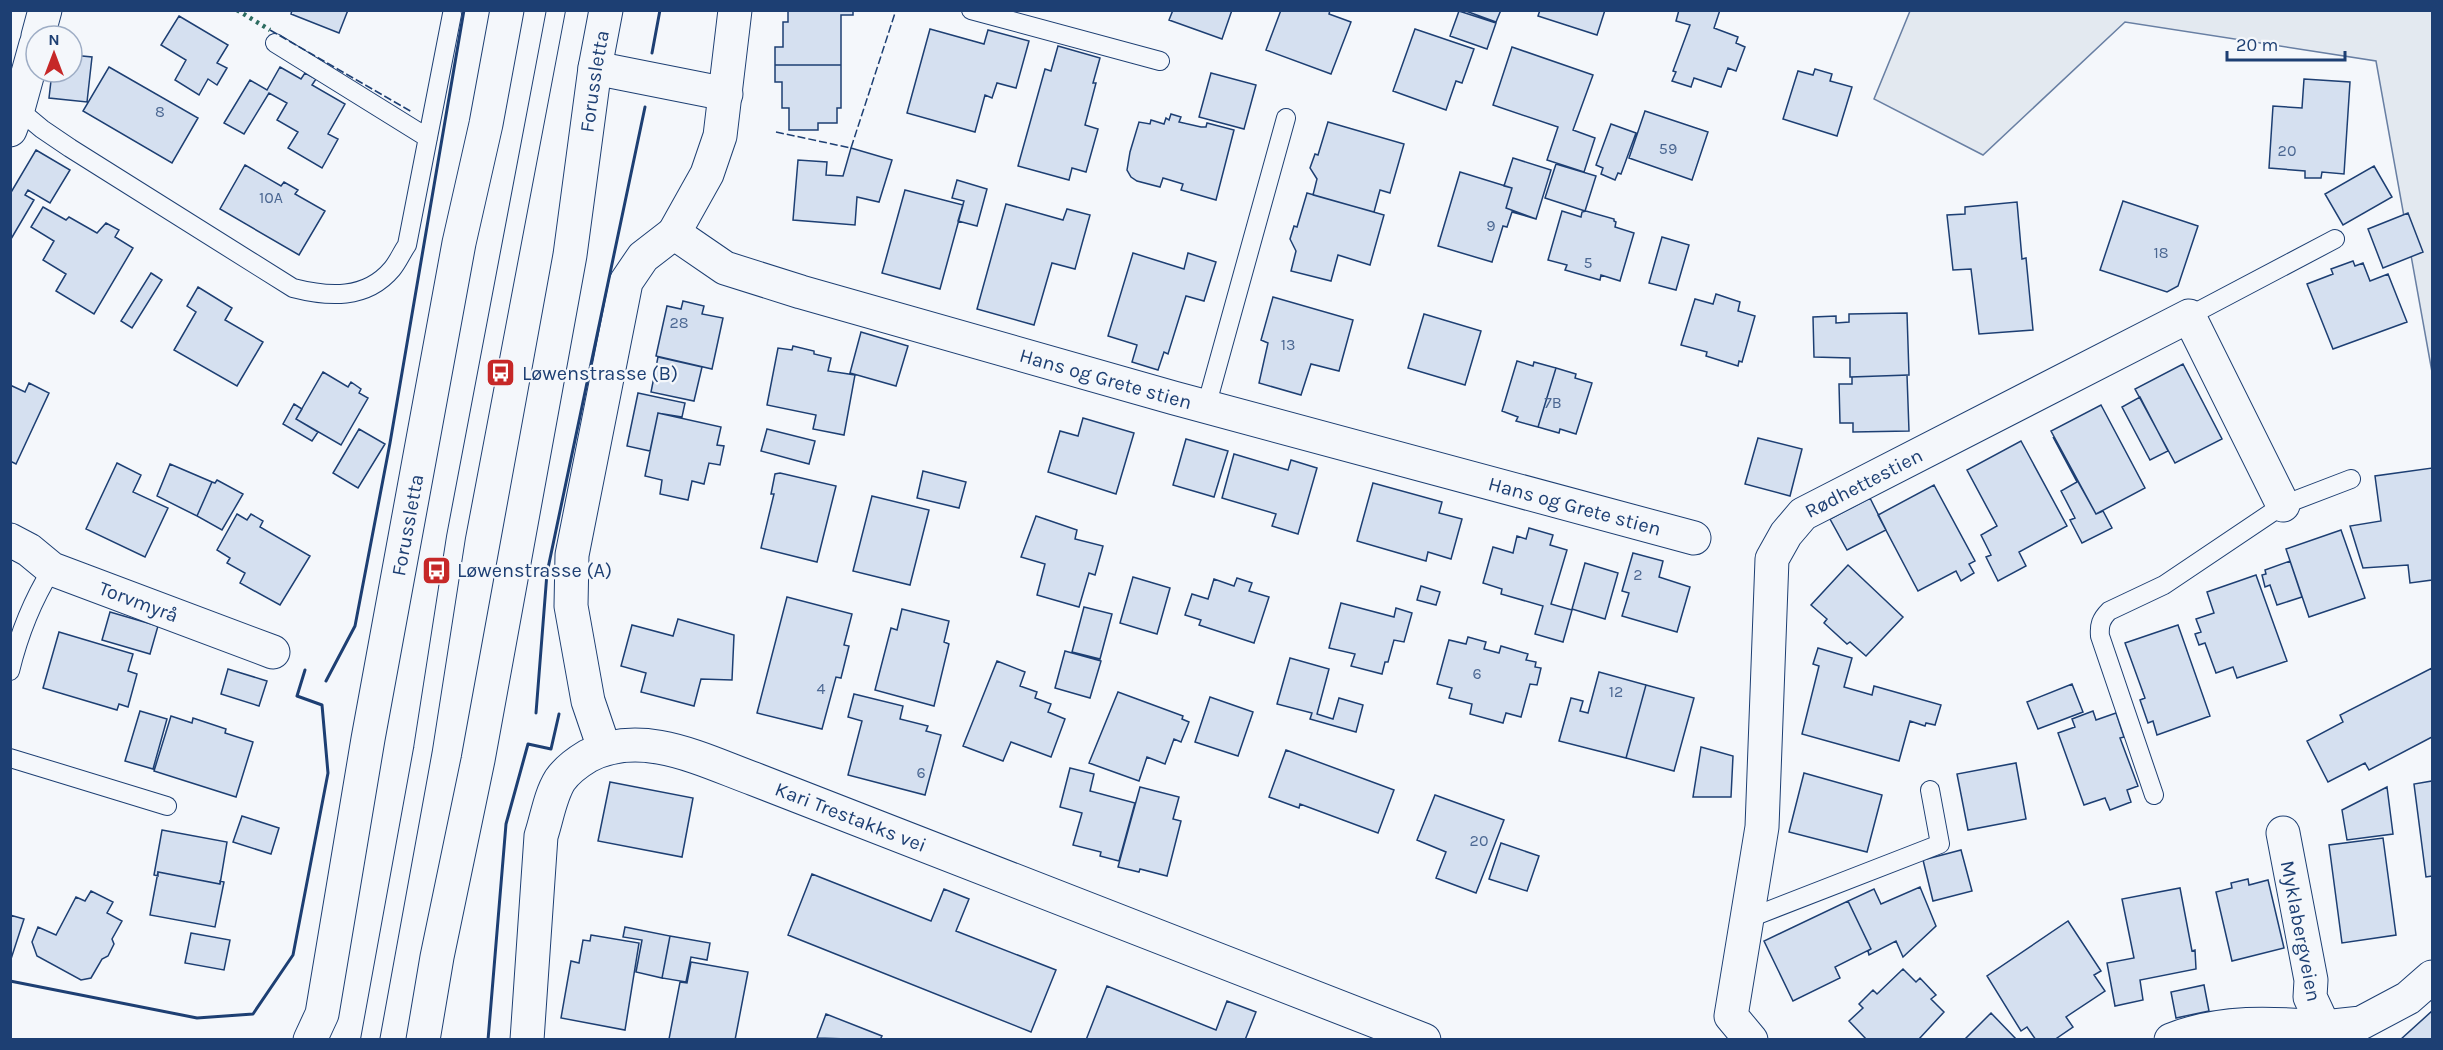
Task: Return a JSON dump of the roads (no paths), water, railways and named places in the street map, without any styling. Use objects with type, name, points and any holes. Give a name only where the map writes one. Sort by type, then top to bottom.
[{"type":"street","name":"Forussletta","points":[[310,1040],[322,1014],[368,739],[446,313],[486,124],[507,10]]},
{"type":"street","name":"Forussletta","points":[[423,1040],[437,957],[480,748],[570,255],[595,68],[606,10]]},
{"type":"street","points":[[604,748],[588,701],[571,606],[572,555],[626,282],[643,257],[674,233],[707,174],[720,136],[735,10]]},
{"type":"street","points":[[595,68],[726,94]]},
{"type":"street","points":[[14,119],[24,84]]},
{"type":"street","name":"Hans og Grete stien","points":[[674,233],[725,268],[801,292],[1206,407],[1694,538]]},
{"type":"street","points":[[2189,316],[2283,505]]},
{"type":"street","name":"Rødhettestien","points":[[1750,1040],[1731,1016],[1762,827],[1772,559],[1786,534],[1803,514],[2189,316]]},
{"type":"street","name":"Torvmyrå","points":[[10,540],[30,550],[52,569],[273,652]]},
{"type":"street","name":"Kari Trestakks vei","points":[[527,1040],[541,836],[560,780],[578,762],[604,748],[637,744],[664,747],[754,779],[1180,943],[1386,1034],[1424,1040]]},
{"type":"street","name":"Myklabergveien","points":[[2283,833],[2311,980],[2310,997],[2327,1033]]},
{"type":"street","name":"Myklabergveien","points":[[2171,1040],[2228,1024],[2268,1023],[2327,1033],[2361,1023],[2408,998],[2433,977]]},
{"type":"lane","points":[[370,1040],[423,749],[456,537],[556,10]]},
{"type":"lane","points":[[971,10],[1160,61]]},
{"type":"lane","points":[[14,119],[42,129],[293,288],[316,294],[343,295],[369,287],[392,269],[407,245],[452,14]]},
{"type":"lane","points":[[275,43],[428,138]]},
{"type":"lane","points":[[1206,407],[1286,118]]},
{"type":"lane","points":[[2189,316],[2335,239]]},
{"type":"lane","points":[[2154,795],[2100,636],[2099,627],[2103,618],[2109,611],[2164,585],[2283,505],[2351,479]]},
{"type":"lane","points":[[10,671],[17,640],[39,590],[52,569]]},
{"type":"lane","points":[[10,758],[167,806]]},
{"type":"lane","points":[[1747,919],[1940,844],[1930,790]]},
{"type":"place","name":"Løwenstrasse (B)","points":[[501,373]]},
{"type":"place","name":"Løwenstrasse (A)","points":[[436,570]]}]
